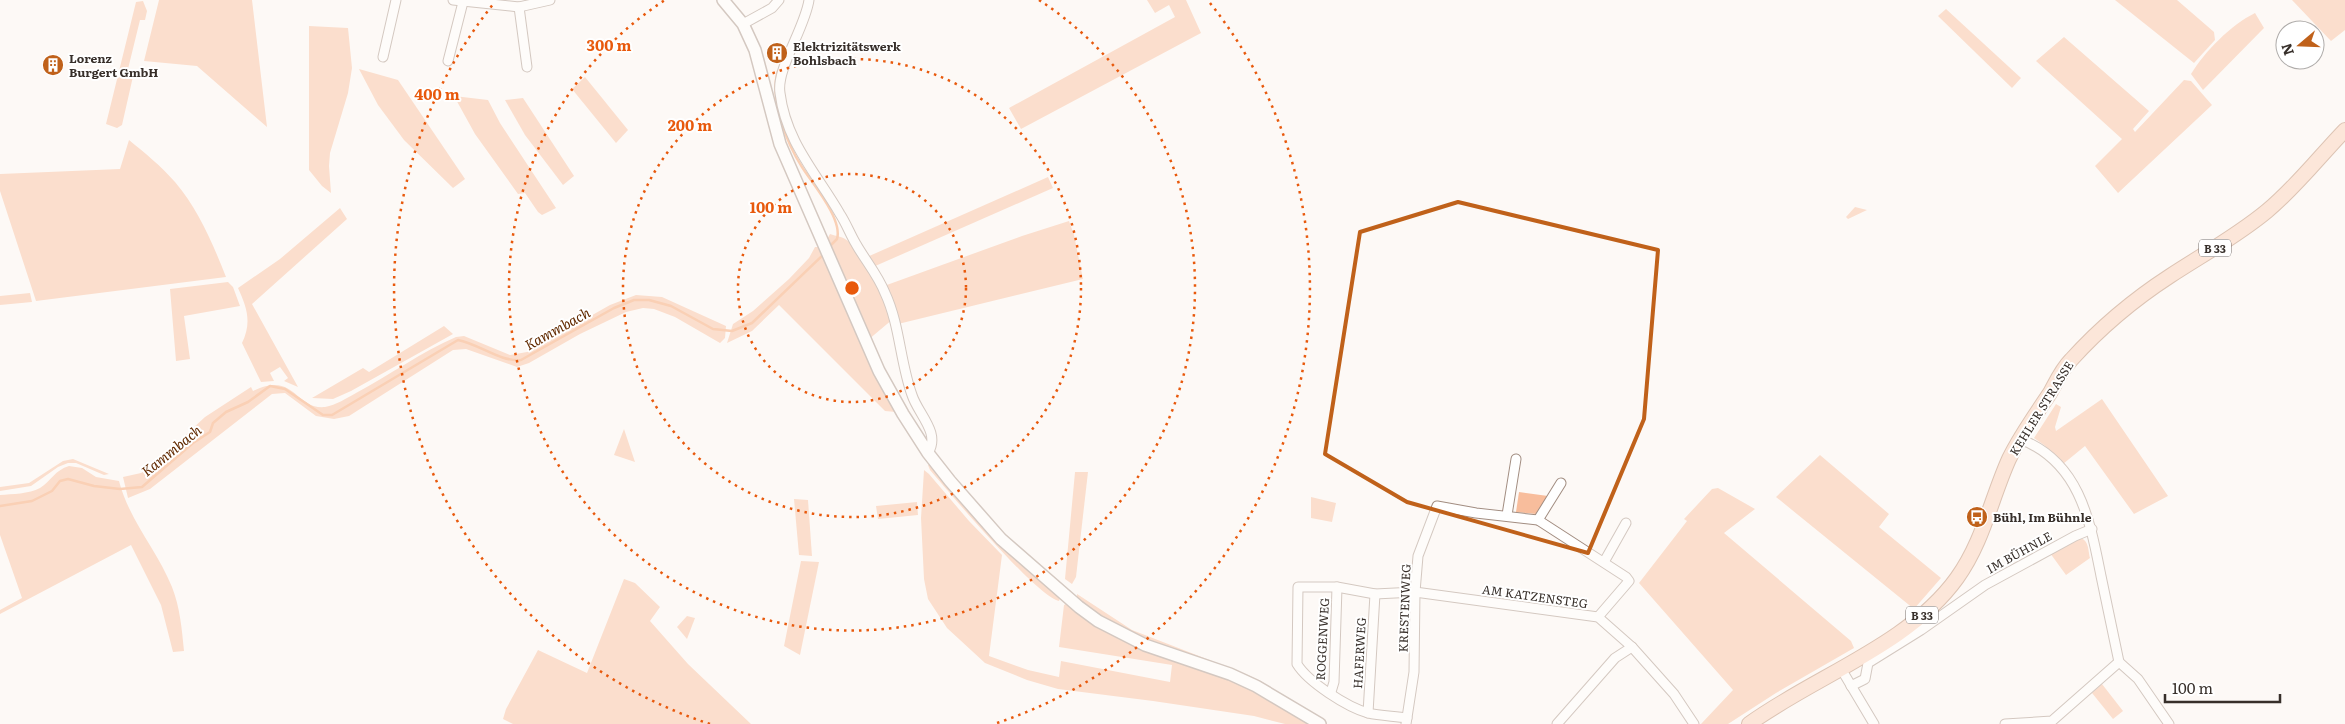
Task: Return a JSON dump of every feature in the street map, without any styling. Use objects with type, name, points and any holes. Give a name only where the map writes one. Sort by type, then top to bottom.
[{"type":"main road","name":"KEHLER STRASSE","points":[[1749,724],[1779,702],[1891,638],[1916,621],[1955,580],[1973,552],[2010,459],[2020,439],[2069,362],[2092,337],[2123,310],[2168,277],[2234,236],[2266,211],[2300,180],[2345,131]]},
{"type":"street","points":[[383,57],[396,0]]},
{"type":"street","points":[[453,0],[519,7],[550,0]]},
{"type":"street","points":[[723,0],[743,24],[755,50],[780,144],[879,371],[928,453],[1001,539],[1085,612],[1118,632],[1145,645],[1230,674],[1256,686],[1320,724]]},
{"type":"street","points":[[743,24],[772,8],[779,0]]},
{"type":"street","points":[[809,0],[807,15],[784,69],[779,90],[783,113],[809,169],[841,214],[850,234],[885,292],[893,313],[912,398],[932,433],[932,446],[928,453]]},
{"type":"street","points":[[448,61],[463,2]]},
{"type":"street","points":[[519,7],[527,68]]},
{"type":"street","points":[[2020,439],[2044,452],[2069,477],[2081,497],[2092,529],[2118,662],[2138,679],[2168,724]]},
{"type":"street","points":[[1507,515],[1516,459]]},
{"type":"street","points":[[1538,520],[1561,483]]},
{"type":"street","name":"KRESTENWEG","points":[[1407,721],[1414,672],[1415,592],[1418,556],[1437,506],[1476,513],[1538,520],[1630,580],[1598,617]]},
{"type":"street","points":[[1604,562],[1626,523]]},
{"type":"street","name":"IM BÜHNLE","points":[[1851,686],[1865,679],[1868,662],[1962,602],[1985,585],[2075,536],[2092,529]]},
{"type":"street","name":"AM KATZENSTEG","points":[[1331,692],[1314,682],[1297,664],[1298,587],[1337,587],[1375,594],[1415,592],[1598,617],[1632,647],[1674,694],[1694,724]]},
{"type":"street","name":"ROGGENWEG","points":[[1331,692],[1334,682],[1337,587]]},
{"type":"street","name":"HAFERWEG","points":[[1368,713],[1375,594]]},
{"type":"street","points":[[1557,724],[1616,658],[1632,647]]},
{"type":"street","points":[[2005,724],[2055,722],[2118,662]]},
{"type":"street","points":[[1840,668],[1874,724]]},
{"type":"street","points":[[1331,692],[1368,713],[1407,721]]},
{"type":"highlighted area","points":[[1458,202],[1658,250],[1644,419],[1588,553],[1407,502],[1325,454],[1360,232]]},
{"type":"shaded area","points":[[159,0],[252,0],[267,127],[197,66],[144,61]]},
{"type":"shaded area","points":[[1147,0],[1186,0],[1201,33],[1021,129],[1009,108],[1175,17],[1169,5],[1155,13]]},
{"type":"shaded area","points":[[2115,0],[2177,0],[2214,32],[2215,40],[2194,63]]},
{"type":"shaded area","points":[[2292,0],[2345,0],[2345,30],[2331,41],[2325,35],[2325,20],[2311,20]]},
{"type":"shaded area","points":[[143,1],[147,11],[145,20],[140,20],[128,69],[134,72],[122,125],[117,128],[106,124],[136,2]]},
{"type":"shaded area","points":[[1946,9],[2021,78],[2012,88],[1938,16]]},
{"type":"shaded area","points":[[2255,13],[2264,28],[2203,90],[2191,74],[2197,65],[2228,32]]},
{"type":"shaded area","points":[[309,26],[348,28],[352,68],[348,93],[330,153],[331,193],[322,186],[309,170]]},
{"type":"shaded area","points":[[2064,37],[2149,111],[2133,129],[2135,132],[2184,80],[2191,81],[2212,105],[2118,193],[2095,166],[2122,139],[2036,61]]},
{"type":"shaded area","points":[[359,69],[398,80],[465,179],[453,188],[404,140],[378,105]]},
{"type":"shaded area","points":[[585,77],[628,130],[616,143],[572,89]]},
{"type":"shaded area","points":[[454,96],[488,100],[500,123],[556,208],[542,215],[525,193],[518,194],[475,134]]},
{"type":"shaded area","points":[[523,98],[574,176],[563,185],[525,135],[505,100]]},
{"type":"shaded area","points":[[129,140],[164,171],[183,192],[204,227],[226,277],[36,301],[0,191],[0,174],[120,169]]},
{"type":"shaded area","points":[[1048,177],[1053,188],[873,267],[867,257]]},
{"type":"shaded area","points":[[1855,207],[1867,210],[1848,219],[1846,217]]},
{"type":"shaded area","points":[[340,208],[347,219],[252,304],[298,387],[284,381],[288,378],[280,367],[270,373],[274,381],[261,382],[242,343],[248,322],[244,302],[238,288],[280,259]]},
{"type":"shaded area","points":[[1069,221],[1074,235],[1083,279],[898,324],[884,286]]},
{"type":"shaded area","points":[[830,234],[846,240],[862,256],[893,319],[868,340],[826,241]]},
{"type":"shaded area","points":[[815,247],[821,247],[896,412],[885,411],[779,305],[752,331],[727,343],[733,324],[753,311],[789,279],[809,258]]},
{"type":"shaded area","points":[[228,282],[233,287],[240,306],[184,316],[190,359],[176,361],[170,289]]},
{"type":"shaded area","points":[[30,293],[32,302],[0,305],[0,296]]},
{"type":"shaded area","points":[[636,295],[662,297],[726,326],[725,338],[720,343],[675,317],[654,309],[643,308],[626,312],[580,334],[529,363],[517,367],[466,349],[453,350],[349,416],[334,419],[316,416],[285,393],[272,394],[150,489],[128,498],[123,477],[141,473],[150,468],[205,417],[251,387],[253,391],[267,386],[278,385],[294,392],[307,403],[325,407],[345,399],[456,337],[464,336],[510,355],[527,352],[610,305]]},
{"type":"shaded area","points":[[444,326],[453,334],[351,391],[333,399],[312,398],[363,368],[369,372]]},
{"type":"shaded area","points":[[2102,399],[2168,496],[2134,514],[2085,446],[2063,464],[2034,438],[2056,404],[2061,407],[2055,427],[2056,431]]},
{"type":"shaded area","points":[[624,429],[635,462],[614,455]]},
{"type":"shaded area","points":[[1820,455],[1889,514],[1879,527],[1941,578],[1914,609],[1776,497]]},
{"type":"shaded area","points":[[73,459],[109,474],[104,475],[76,463],[68,463],[58,467],[31,486],[0,491],[0,487],[29,483],[63,461]]},
{"type":"shaded area","points":[[932,464],[1061,596],[1059,601],[1032,582],[993,542],[930,470],[928,465]]},
{"type":"shaded area","points":[[69,466],[82,468],[96,477],[119,481],[129,509],[159,560],[172,587],[179,611],[184,651],[173,652],[161,605],[131,545],[0,614],[0,610],[22,598],[0,535],[0,495],[36,490],[60,470]]},
{"type":"shaded area","points":[[924,470],[1002,555],[989,656],[1028,670],[1059,677],[1061,661],[1170,682],[1172,665],[1059,647],[1064,605],[1069,602],[1086,615],[1231,678],[1264,695],[1311,724],[1285,724],[1254,716],[1058,689],[1027,680],[985,663],[947,628],[928,599],[924,579],[921,518]]},
{"type":"shaded area","points":[[1075,472],[1088,472],[1076,577],[1072,584],[1065,579]]},
{"type":"shaded area","points":[[1718,488],[1755,509],[1724,533],[1851,641],[1854,648],[1776,693],[1728,724],[1701,724],[1733,690],[1639,583],[1687,521],[1684,519],[1712,489]]},
{"type":"shaded area","points":[[1519,492],[1548,496],[1536,514],[1516,512]]},
{"type":"shaded area","points":[[1311,497],[1336,503],[1332,522],[1311,518]]},
{"type":"shaded area","points":[[794,499],[808,500],[812,556],[799,555]]},
{"type":"shaded area","points":[[917,502],[918,515],[878,519],[876,506]]},
{"type":"shaded area","points":[[2079,538],[2085,540],[2090,558],[2066,575],[2050,553]]},
{"type":"shaded area","points":[[801,561],[819,562],[800,655],[784,646]]},
{"type":"shaded area","points":[[624,579],[635,583],[660,607],[650,621],[688,664],[751,724],[513,724],[503,719],[506,709],[538,650],[587,673]]},
{"type":"shaded area","points":[[1077,594],[1132,630],[1248,675],[1264,683],[1264,687],[1153,644],[1112,624],[1077,600]]},
{"type":"shaded area","points":[[687,616],[695,618],[687,639],[677,627]]},
{"type":"shaded area","points":[[2102,684],[2123,711],[2113,719],[2092,693]]},
{"type":"waterway","name":"Kammbach","points":[[778,71],[776,94],[785,134],[802,167],[826,202],[838,231],[837,239],[830,246]]},
{"type":"waterway","name":"Kammbach","points":[[0,506],[32,501],[52,491],[60,481],[68,479],[94,486],[120,489],[142,487],[193,443],[210,432],[213,423],[226,412],[248,402],[270,386],[285,389],[323,415],[332,415],[458,340],[497,356],[521,360],[614,308],[634,300],[649,300],[671,306],[713,329],[732,331],[752,323],[825,253]]},
{"type":"place","name":"Elektrizitätswerk Bohlsbach","points":[[777,53]]},
{"type":"place","name":"Lorenz Burgert GmbH","points":[[53,65]]},
{"type":"place","name":"Bühl, Im Bühnle","points":[[1977,517]]}]
